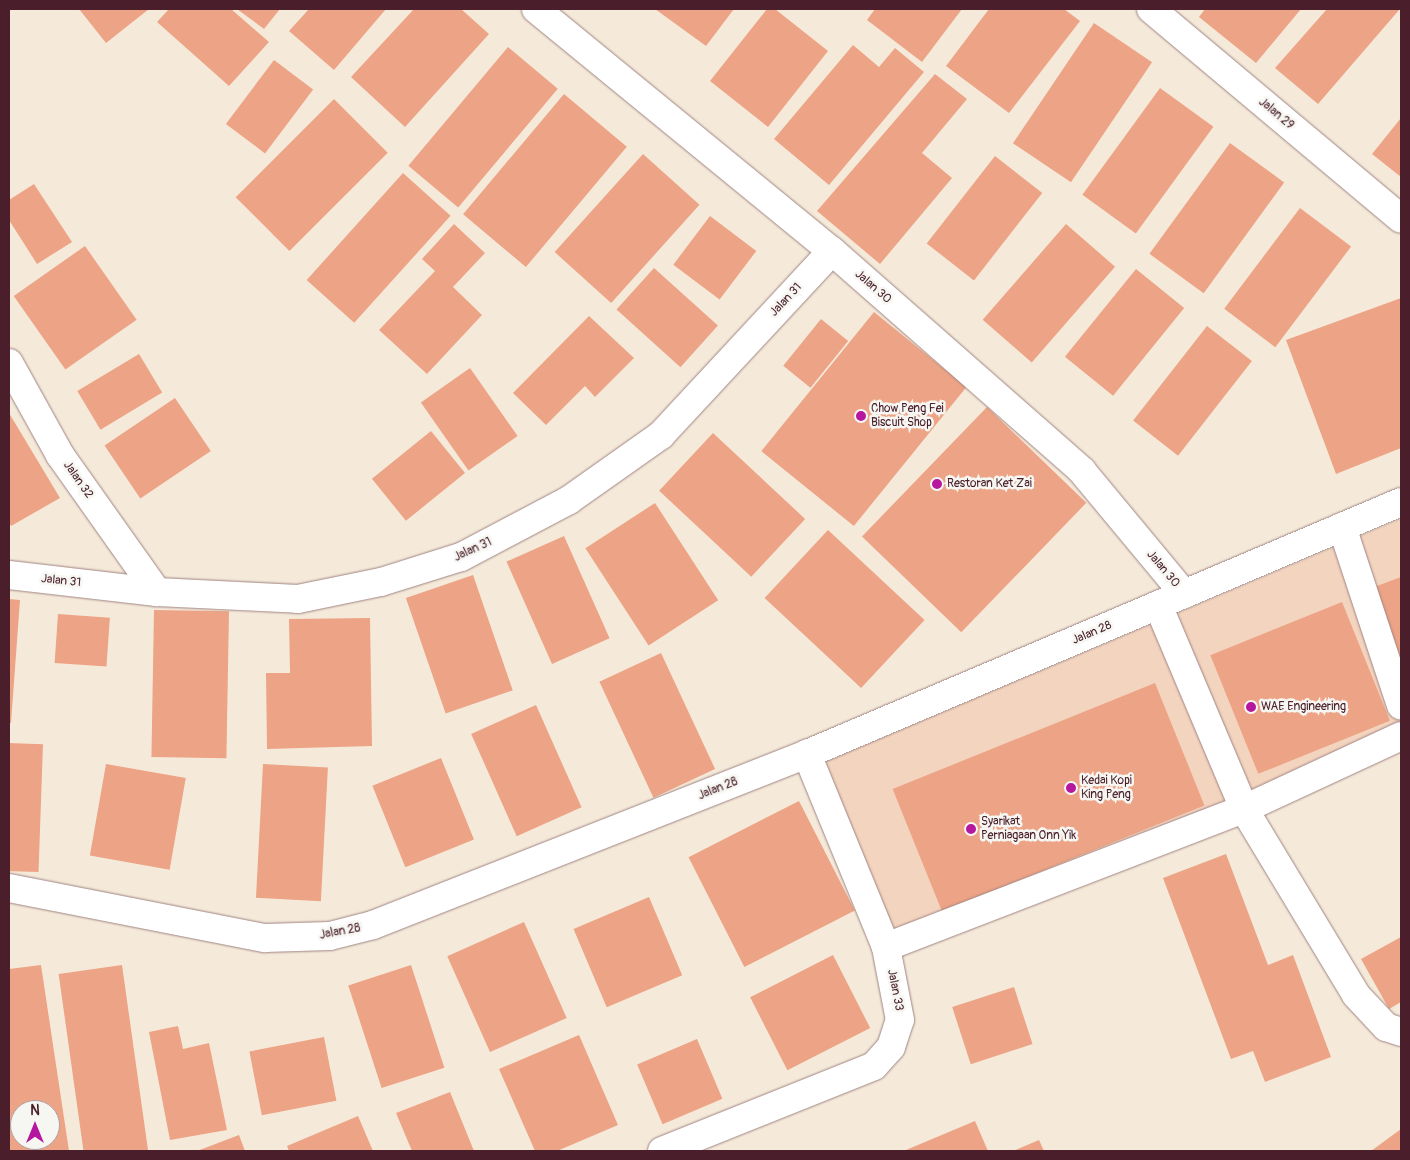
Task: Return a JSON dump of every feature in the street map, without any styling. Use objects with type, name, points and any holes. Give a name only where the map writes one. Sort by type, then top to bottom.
[{"type":"street","name":"Jalan 30","points":[[536,9],[832,251],[1082,471],[1184,594]]},
{"type":"street","name":"Jalan 29","points":[[1151,9],[1401,219]]},
{"type":"street","name":"Jalan 31","points":[[9,575],[157,592],[298,599],[382,582],[461,558],[569,500],[660,434],[832,251]]},
{"type":"street","name":"Jalan 32","points":[[9,363],[60,455],[157,592]]},
{"type":"street","name":"Jalan 28","points":[[9,888],[265,938],[330,936],[374,925],[807,754],[1401,502]]},
{"type":"street","points":[[1342,527],[1401,706]]},
{"type":"street","points":[[1158,605],[1244,809],[1356,995],[1386,1028],[1401,1032]]},
{"type":"street","points":[[886,947],[1244,809],[1401,736]]},
{"type":"street","name":"Jalan 33","points":[[662,1151],[874,1066],[891,1047],[900,1020],[886,947],[807,754]]},
{"type":"shaded area","points":[[1401,519],[1401,726],[1228,805],[892,932],[825,762]]},
{"type":"building","points":[[79,9],[149,9],[106,43]]},
{"type":"building","points":[[169,9],[231,9],[269,42],[229,86],[157,22]]},
{"type":"building","points":[[237,9],[280,9],[264,29]]},
{"type":"building","points":[[309,9],[386,9],[334,70],[289,31]]},
{"type":"building","points":[[414,9],[461,9],[489,34],[405,127],[351,77]]},
{"type":"building","points":[[655,9],[734,9],[706,46]]},
{"type":"building","points":[[767,9],[775,9],[828,51],[768,127],[710,81]]},
{"type":"building","points":[[875,9],[962,9],[922,62],[867,20]]},
{"type":"building","points":[[989,9],[1064,9],[1080,21],[1009,113],[946,66]]},
{"type":"building","points":[[1205,9],[1301,9],[1256,63],[1199,17]]},
{"type":"building","points":[[1327,9],[1399,10],[1318,104],[1275,68]]},
{"type":"building","points":[[1094,23],[1152,62],[1071,182],[1013,143]]},
{"type":"building","points":[[853,45],[879,67],[895,48],[924,72],[829,185],[774,139]]},
{"type":"building","points":[[508,47],[558,89],[458,208],[408,166]]},
{"type":"building","points":[[274,60],[313,89],[265,153],[226,124]]},
{"type":"building","points":[[935,74],[967,99],[922,153],[952,178],[880,264],[817,211]]},
{"type":"building","points":[[1160,88],[1213,127],[1136,234],[1082,195]]},
{"type":"building","points":[[564,94],[627,147],[526,267],[463,214]]},
{"type":"building","points":[[334,99],[388,153],[289,251],[236,197]]},
{"type":"building","points":[[1401,118],[1401,177],[1372,154]]},
{"type":"building","points":[[1230,143],[1284,182],[1204,293],[1149,254]]},
{"type":"building","points":[[643,154],[699,205],[611,303],[555,252]]},
{"type":"building","points":[[995,156],[1042,193],[974,280],[927,243]]},
{"type":"building","points":[[403,173],[451,216],[354,323],[307,280]]},
{"type":"building","points":[[34,184],[72,242],[37,264],[9,220],[9,200]]},
{"type":"building","points":[[1300,208],[1351,247],[1275,347],[1224,309]]},
{"type":"building","points":[[710,216],[756,251],[720,300],[673,265]]},
{"type":"building","points":[[454,224],[485,253],[453,287],[482,315],[427,374],[379,330],[435,271],[422,259]]},
{"type":"building","points":[[1066,224],[1115,267],[1032,362],[983,320]]},
{"type":"building","points":[[85,246],[137,320],[65,370],[14,296]]},
{"type":"building","points":[[654,268],[718,326],[680,367],[617,310]]},
{"type":"building","points":[[1136,269],[1184,308],[1113,396],[1065,357]]},
{"type":"building","points":[[1401,298],[1401,448],[1336,474],[1286,340]]},
{"type":"building","points":[[874,312],[966,387],[854,526],[761,451]]},
{"type":"building","points":[[589,316],[634,358],[595,397],[585,386],[546,425],[513,393]]},
{"type":"building","points":[[821,319],[848,341],[810,388],[783,366]]},
{"type":"building","points":[[1207,326],[1252,361],[1178,456],[1133,421]]},
{"type":"building","points":[[139,354],[162,393],[100,430],[77,391]]},
{"type":"building","points":[[470,368],[518,436],[468,470],[421,402]]},
{"type":"building","points":[[175,398],[211,451],[140,499],[105,446]]},
{"type":"building","points":[[987,407],[1086,503],[961,632],[862,536]]},
{"type":"building","points":[[9,413],[60,498],[11,526],[9,522]]},
{"type":"building","points":[[431,431],[465,473],[406,521],[372,479]]},
{"type":"building","points":[[713,433],[805,519],[751,577],[659,491]]},
{"type":"building","points":[[655,503],[718,600],[649,645],[585,548]]},
{"type":"building","points":[[828,530],[925,620],[861,688],[765,598]]},
{"type":"building","points":[[564,536],[610,638],[552,664],[506,562]]},
{"type":"building","points":[[473,575],[513,690],[446,713],[406,598]]},
{"type":"building","points":[[1401,577],[1401,668],[1369,589]]},
{"type":"building","points":[[9,599],[20,600],[11,723],[9,723]]},
{"type":"building","points":[[1342,602],[1390,721],[1258,774],[1210,655]]},
{"type":"building","points":[[154,610],[229,611],[226,758],[151,757]]},
{"type":"building","points":[[58,614],[110,618],[106,667],[55,663]]},
{"type":"building","points":[[370,618],[372,746],[267,749],[266,673],[290,673],[289,619]]},
{"type":"building","points":[[661,653],[715,769],[653,798],[599,682]]},
{"type":"building","points":[[1155,683],[1204,805],[942,911],[893,789]]},
{"type":"building","points":[[536,705],[582,807],[517,836],[471,734]]},
{"type":"building","points":[[9,743],[43,744],[39,872],[9,871]]},
{"type":"building","points":[[441,758],[474,840],[405,867],[372,786]]},
{"type":"building","points":[[106,764],[186,778],[170,870],[90,856]]},
{"type":"building","points":[[263,764],[328,767],[321,901],[256,898]]},
{"type":"building","points":[[799,801],[855,911],[744,967],[689,857]]},
{"type":"building","points":[[1226,854],[1268,965],[1293,955],[1331,1057],[1265,1082],[1253,1051],[1231,1059],[1163,878]]},
{"type":"building","points":[[649,897],[682,975],[607,1007],[574,929]]},
{"type":"building","points":[[524,922],[567,1018],[490,1052],[447,956]]},
{"type":"building","points":[[1401,937],[1401,1002],[1389,1009],[1361,959]]},
{"type":"building","points":[[833,955],[870,1028],[787,1070],[750,997]]},
{"type":"building","points":[[41,965],[69,1151],[9,1151],[9,969]]},
{"type":"building","points":[[122,965],[148,1151],[84,1151],[59,974]]},
{"type":"building","points":[[411,965],[444,1068],[382,1088],[348,985]]},
{"type":"building","points":[[1014,987],[1033,1044],[971,1064],[952,1007]]},
{"type":"building","points":[[178,1026],[183,1049],[209,1043],[227,1130],[170,1140],[149,1032]]},
{"type":"building","points":[[579,1035],[618,1125],[557,1151],[535,1151],[499,1069]]},
{"type":"building","points":[[324,1037],[336,1101],[262,1115],[249,1052]]},
{"type":"building","points":[[697,1039],[722,1099],[663,1124],[637,1064]]},
{"type":"building","points":[[450,1092],[474,1151],[412,1151],[396,1113]]},
{"type":"building","points":[[358,1116],[373,1151],[289,1151],[287,1146]]},
{"type":"building","points":[[975,1121],[988,1151],[906,1151],[906,1150]]},
{"type":"building","points":[[1401,1129],[1401,1151],[1371,1151]]},
{"type":"building","points":[[239,1135],[245,1151],[197,1151]]},
{"type":"building","points":[[1039,1140],[1044,1151],[1013,1151]]},
{"type":"place","name":"Chow Peng Fei Biscuit Shop","points":[[861,416]]},
{"type":"place","name":"Restoran Ket Zai","points":[[937,484]]},
{"type":"place","name":"WAE Engineering","points":[[1251,707]]},
{"type":"place","name":"Kedai Kopi King Peng","points":[[1071,788]]},
{"type":"place","name":"Syarikat Perniagaan Onn Yik","points":[[971,829]]}]
